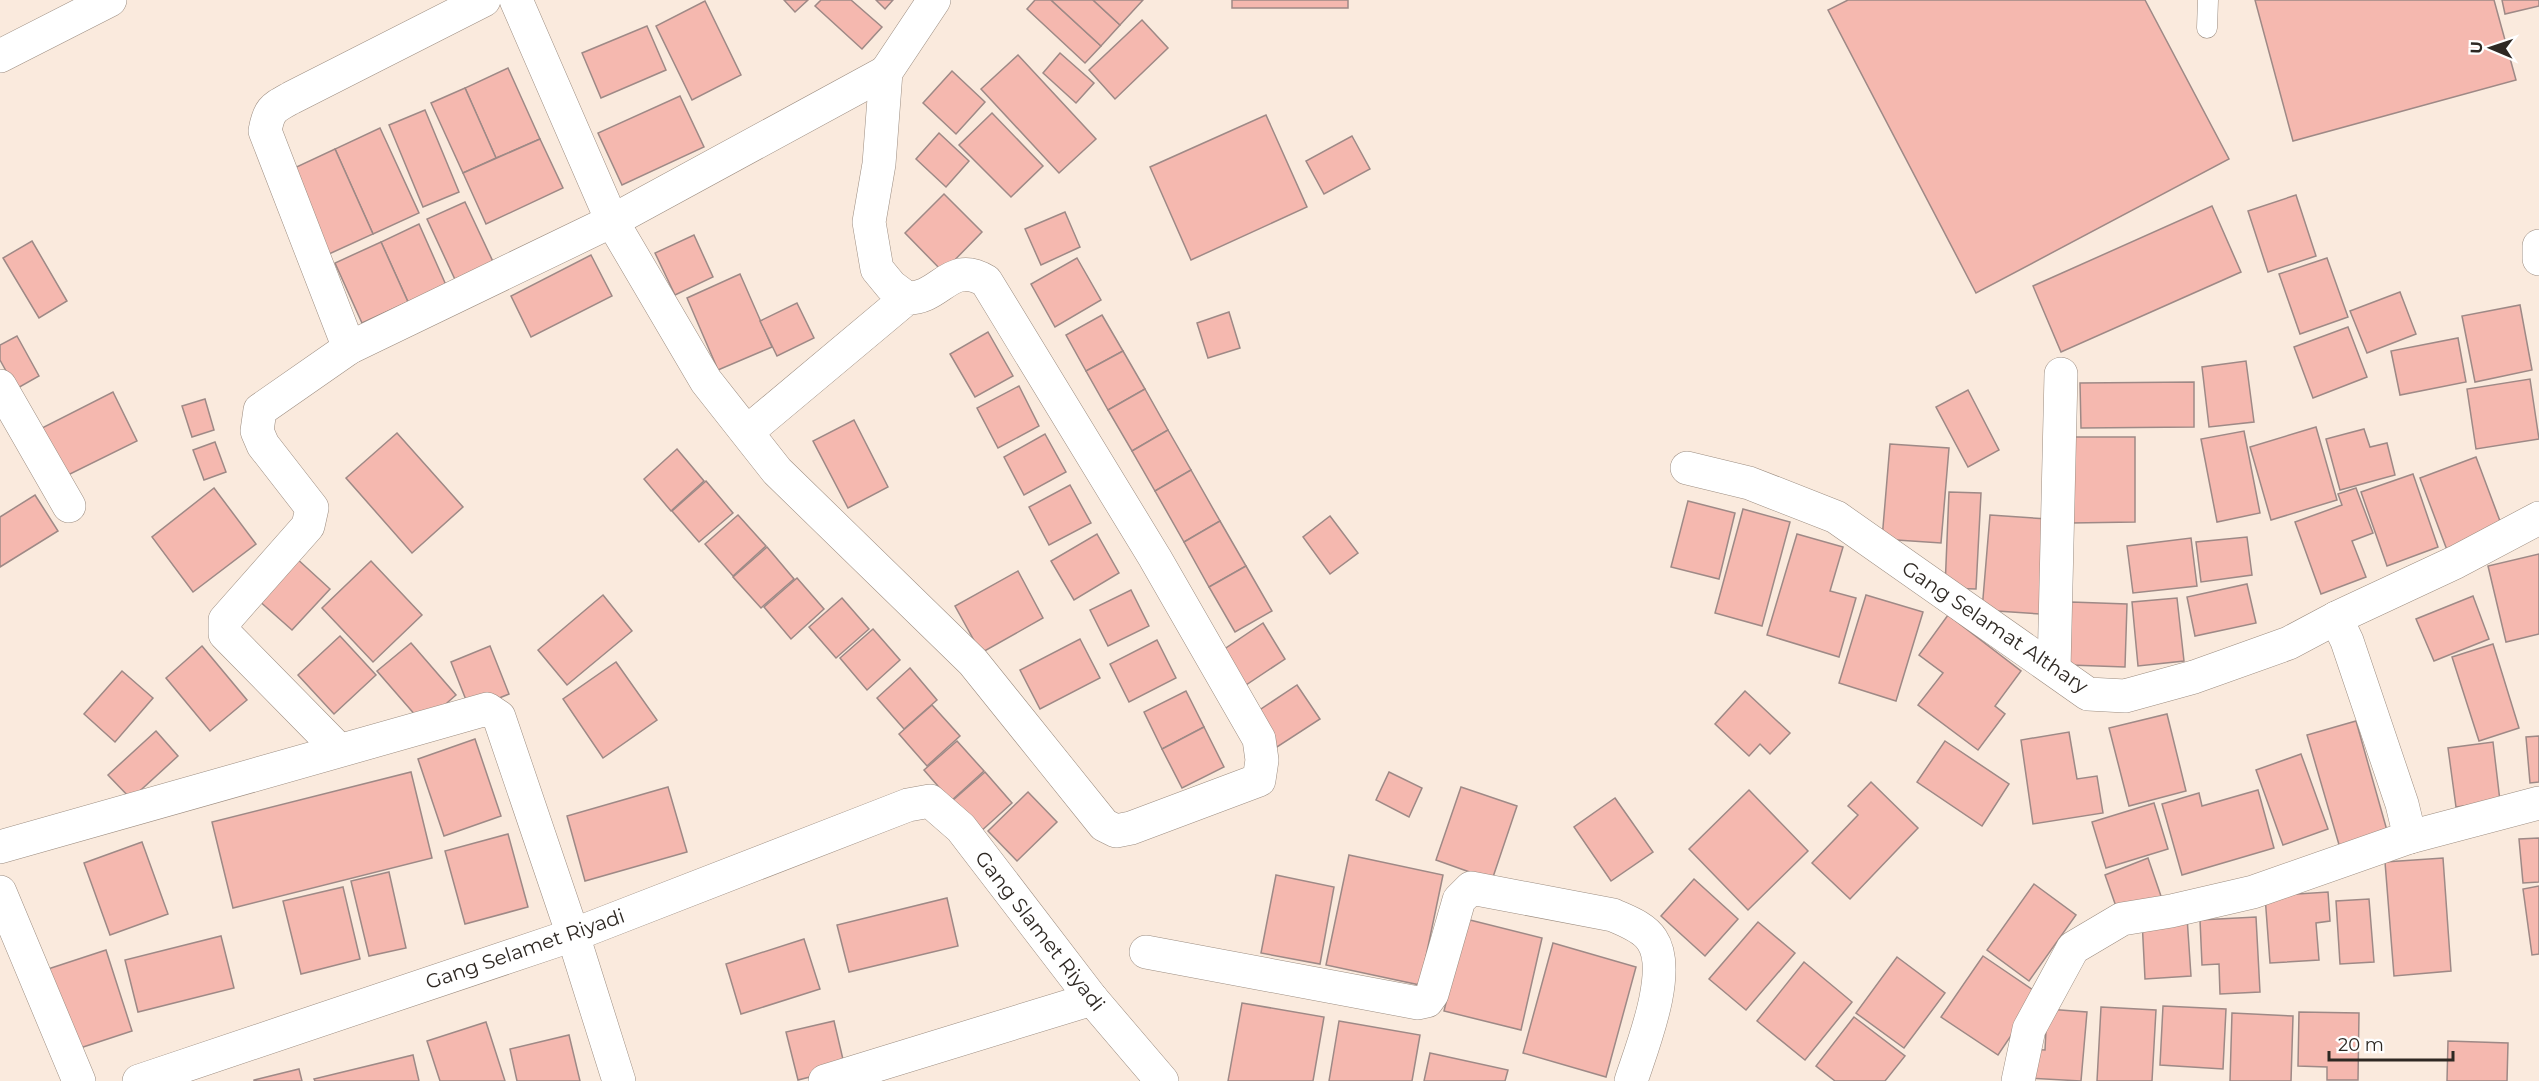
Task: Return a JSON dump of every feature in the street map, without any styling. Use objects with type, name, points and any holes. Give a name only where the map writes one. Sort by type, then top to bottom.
[{"type":"street","points":[[0,56],[110,0]]},
{"type":"street","points":[[349,348],[265,131],[268,115],[272,108],[484,0]]},
{"type":"street","points":[[516,0],[612,221],[706,381],[777,471],[973,662],[1104,825],[1116,831],[1131,828],[1259,780],[1262,760],[1259,740],[1155,558],[986,281],[974,273],[962,273],[918,298],[907,298],[891,286],[878,269],[869,222],[879,164],[886,72]]},
{"type":"street","points":[[339,750],[225,634],[225,620],[308,526],[312,508],[263,445],[257,431],[260,410],[349,348],[612,221],[886,72],[934,0]]},
{"type":"street","points":[[2539,246],[2539,259]]},
{"type":"street","points":[[747,432],[907,298]]},
{"type":"street","points":[[2054,669],[2061,374]]},
{"type":"street","points":[[0,386],[69,506]]},
{"type":"street","name":"Gang Selamat Althary","points":[[1687,468],[1749,483],[1836,517],[2088,694],[2125,696],[2194,676],[2289,643],[2336,618],[2456,562],[2539,518]]},
{"type":"street","points":[[2336,618],[2347,641],[2402,804],[2410,837]]},
{"type":"street","points":[[0,847],[487,709],[493,711],[499,717],[573,935],[619,1081]]},
{"type":"street","name":"Gang Slamet Riyadi","points":[[908,805],[930,801],[961,828],[1092,999],[1162,1081]]},
{"type":"street","points":[[2018,1081],[2030,1029],[2073,948],[2122,919],[2171,911],[2253,892],[2410,837],[2539,803]]},
{"type":"street","name":"Gang Selamet Riyadi","points":[[139,1081],[573,935],[908,805]]},
{"type":"street","points":[[1146,952],[1418,1003],[1427,1001],[1432,994],[1459,900],[1471,888],[1613,915],[1634,925],[1652,939],[1659,956],[1657,989],[1631,1081]]},
{"type":"street","points":[[0,891],[79,1081]]},
{"type":"street","points":[[825,1081],[1092,999]]},
{"type":"lane","points":[[2207,28],[2208,0]]},
{"type":"building","points":[[784,0],[808,0],[795,12]]},
{"type":"building","points":[[821,0],[851,0],[882,27],[862,49],[815,6]]},
{"type":"building","points":[[876,0],[893,0],[885,9]]},
{"type":"building","points":[[1035,0],[1051,0],[1101,46],[1085,63],[1027,9]]},
{"type":"building","points":[[1051,0],[1093,0],[1120,25],[1101,46]]},
{"type":"building","points":[[1093,0],[1143,0],[1120,25]]},
{"type":"building","points":[[1232,0],[1348,0],[1348,8],[1232,8]]},
{"type":"building","points":[[1848,0],[2145,0],[2229,159],[1976,293],[1828,10]]},
{"type":"building","points":[[2255,0],[2494,0],[2516,80],[2293,141]]},
{"type":"building","points":[[2502,0],[2539,0],[2539,6],[2505,14]]},
{"type":"building","points":[[705,1],[741,75],[692,100],[656,26]]},
{"type":"building","points":[[1142,20],[1168,48],[1115,99],[1089,70]]},
{"type":"building","points":[[647,26],[666,70],[601,98],[582,53]]},
{"type":"building","points":[[1060,53],[1094,83],[1076,103],[1043,73]]},
{"type":"building","points":[[1018,55],[1096,139],[1059,173],[981,89]]},
{"type":"building","points":[[508,68],[540,139],[496,158],[465,88]]},
{"type":"building","points":[[952,71],[985,102],[956,134],[923,103]]},
{"type":"building","points":[[465,88],[496,158],[463,173],[431,103]]},
{"type":"building","points":[[680,96],[704,147],[622,185],[598,133]]},
{"type":"building","points":[[425,110],[459,192],[423,207],[389,125]]},
{"type":"building","points":[[992,113],[1043,166],[1011,197],[959,145]]},
{"type":"building","points":[[1266,115],[1307,207],[1191,260],[1150,167]]},
{"type":"building","points":[[380,128],[419,213],[373,234],[335,149]]},
{"type":"building","points":[[939,133],[969,161],[946,187],[916,159]]},
{"type":"building","points":[[1352,136],[1370,169],[1324,194],[1306,161]]},
{"type":"building","points":[[540,139],[563,188],[486,224],[463,173]]},
{"type":"building","points":[[335,149],[373,234],[329,254],[290,170]]},
{"type":"building","points":[[944,194],[982,232],[943,272],[905,233]]},
{"type":"building","points":[[2296,195],[2316,256],[2268,272],[2248,211]]},
{"type":"building","points":[[465,202],[496,268],[458,286],[427,219]]},
{"type":"building","points":[[2212,206],[2241,272],[2061,352],[2033,286]]},
{"type":"building","points":[[1065,212],[1080,247],[1041,265],[1025,229]]},
{"type":"building","points":[[419,224],[446,285],[408,302],[381,242]]},
{"type":"building","points":[[694,235],[713,277],[675,295],[655,253]]},
{"type":"building","points":[[32,241],[67,301],[39,318],[3,258]]},
{"type":"building","points":[[381,242],[408,302],[362,323],[335,263]]},
{"type":"building","points":[[591,255],[612,296],[531,337],[511,296]]},
{"type":"building","points":[[1077,258],[1101,300],[1055,327],[1031,284]]},
{"type":"building","points":[[2327,258],[2348,317],[2300,334],[2279,274]]},
{"type":"building","points":[[740,274],[772,347],[718,370],[687,298]]},
{"type":"building","points":[[2400,292],[2416,334],[2367,353],[2350,311]]},
{"type":"building","points":[[797,303],[814,338],[777,356],[760,321]]},
{"type":"building","points":[[2520,305],[2532,370],[2475,382],[2462,316]]},
{"type":"building","points":[[1229,312],[1240,348],[1208,358],[1197,323]]},
{"type":"building","points":[[1102,315],[1123,351],[1086,371],[1066,335]]},
{"type":"building","points":[[2348,327],[2367,377],[2313,398],[2294,347]]},
{"type":"building","points":[[988,332],[1013,376],[975,397],[950,354]]},
{"type":"building","points":[[17,336],[39,376],[16,389],[0,360],[0,345]]},
{"type":"building","points":[[2458,338],[2466,382],[2400,395],[2391,351]]},
{"type":"building","points":[[1123,351],[1145,389],[1108,410],[1086,371]]},
{"type":"building","points":[[2246,361],[2254,422],[2209,427],[2202,367]]},
{"type":"building","points":[[2530,379],[2539,439],[2476,449],[2467,389]]},
{"type":"building","points":[[2194,382],[2194,427],[2081,428],[2080,383]]},
{"type":"building","points":[[1019,386],[1039,426],[998,448],[977,408]]},
{"type":"building","points":[[1145,389],[1168,430],[1132,451],[1108,410]]},
{"type":"building","points":[[1968,390],[1999,450],[1968,467],[1936,407]]},
{"type":"building","points":[[113,392],[137,441],[66,476],[42,428]]},
{"type":"building","points":[[205,399],[214,430],[192,437],[182,406]]},
{"type":"building","points":[[854,420],[888,487],[848,508],[813,441]]},
{"type":"building","points":[[2316,427],[2337,500],[2271,520],[2250,447]]},
{"type":"building","points":[[2364,429],[2370,447],[2387,443],[2395,475],[2340,490],[2326,439]]},
{"type":"building","points":[[1168,430],[1191,470],[1155,491],[1132,451]]},
{"type":"building","points":[[2244,431],[2260,513],[2217,522],[2201,439]]},
{"type":"building","points":[[397,433],[463,507],[412,553],[346,478]]},
{"type":"building","points":[[1045,434],[1066,472],[1024,495],[1004,457]]},
{"type":"building","points":[[2071,437],[2135,437],[2135,522],[2071,523]]},
{"type":"building","points":[[215,442],[226,472],[204,480],[193,450]]},
{"type":"building","points":[[1890,444],[1949,448],[1941,543],[1882,539]]},
{"type":"building","points":[[677,449],[704,481],[671,511],[644,479]]},
{"type":"building","points":[[2476,457],[2503,529],[2447,550],[2420,478]]},
{"type":"building","points":[[1191,470],[1220,521],[1184,542],[1155,491]]},
{"type":"building","points":[[2413,474],[2438,547],[2387,566],[2361,492]]},
{"type":"building","points":[[706,481],[733,513],[699,542],[672,511]]},
{"type":"building","points":[[1070,485],[1091,523],[1049,545],[1029,507]]},
{"type":"building","points":[[214,488],[256,544],[193,592],[152,537]]},
{"type":"building","points":[[2356,488],[2373,533],[2352,541],[2366,577],[2321,594],[2295,522],[2342,505],[2338,494]]},
{"type":"building","points":[[1949,492],[1981,493],[1976,589],[1945,588]]},
{"type":"building","points":[[35,495],[58,531],[0,567],[0,517]]},
{"type":"building","points":[[1688,501],[1735,513],[1719,579],[1671,567]]},
{"type":"building","points":[[1743,509],[1790,522],[1762,626],[1715,613]]},
{"type":"building","points":[[738,515],[766,546],[733,576],[705,544]]},
{"type":"building","points":[[1990,515],[2048,519],[2040,614],[1982,610]]},
{"type":"building","points":[[1330,516],[1358,553],[1330,574],[1303,537]]},
{"type":"building","points":[[1220,521],[1246,566],[1209,587],[1184,542]]},
{"type":"building","points":[[1097,534],[1119,573],[1074,600],[1051,561]]},
{"type":"building","points":[[1797,534],[1843,547],[1830,591],[1856,598],[1839,657],[1767,635]]},
{"type":"building","points":[[2247,537],[2252,575],[2201,582],[2196,542]]},
{"type":"building","points":[[2191,538],[2197,586],[2133,593],[2127,546]]},
{"type":"building","points":[[767,547],[794,579],[761,608],[733,577]]},
{"type":"building","points":[[2539,554],[2539,634],[2506,642],[2488,566]]},
{"type":"building","points":[[295,557],[330,589],[292,630],[257,599]]},
{"type":"building","points":[[371,561],[422,615],[373,662],[322,608]]},
{"type":"building","points":[[1246,566],[1272,611],[1235,632],[1209,587]]},
{"type":"building","points":[[1018,571],[1043,618],[981,653],[955,606]]},
{"type":"building","points":[[797,578],[824,609],[791,639],[764,607]]},
{"type":"building","points":[[2247,584],[2256,623],[2195,636],[2187,597]]},
{"type":"building","points":[[1131,590],[1149,626],[1108,646],[1090,610]]},
{"type":"building","points":[[603,595],[632,631],[567,685],[538,650]]},
{"type":"building","points":[[1866,595],[1923,612],[1896,701],[1839,683]]},
{"type":"building","points":[[2473,596],[2489,639],[2434,661],[2416,619]]},
{"type":"building","points":[[842,598],[869,629],[836,658],[809,627]]},
{"type":"building","points":[[2177,598],[2184,661],[2138,666],[2132,602]]},
{"type":"building","points":[[2071,602],[2127,604],[2125,667],[2070,665]]},
{"type":"building","points":[[1948,615],[2021,671],[1995,706],[2005,714],[1978,750],[1918,705],[1943,673],[1919,655]]},
{"type":"building","points":[[1263,623],[1285,659],[1243,687],[1220,652]]},
{"type":"building","points":[[873,629],[900,660],[867,690],[840,658]]},
{"type":"building","points":[[340,636],[376,675],[334,714],[298,675]]},
{"type":"building","points":[[1080,639],[1100,678],[1040,709],[1020,670]]},
{"type":"building","points":[[1157,640],[1176,678],[1129,702],[1110,664]]},
{"type":"building","points":[[411,643],[456,695],[423,724],[377,671]]},
{"type":"building","points":[[2493,644],[2519,728],[2479,741],[2452,657]]},
{"type":"building","points":[[202,646],[247,700],[210,731],[166,678]]},
{"type":"building","points":[[490,646],[509,694],[470,710],[451,662]]},
{"type":"building","points":[[616,662],[657,720],[603,758],[563,699]]},
{"type":"building","points":[[910,668],[937,700],[904,729],[877,698]]},
{"type":"building","points":[[122,671],[153,698],[115,742],[84,714]]},
{"type":"building","points":[[1297,685],[1320,719],[1277,747],[1255,713]]},
{"type":"building","points":[[1186,691],[1204,727],[1162,749],[1144,712]]},
{"type":"building","points":[[1745,691],[1790,733],[1770,754],[1760,744],[1749,756],[1715,724]]},
{"type":"building","points":[[932,705],[960,736],[927,766],[899,734]]},
{"type":"building","points":[[2167,714],[2186,791],[2129,806],[2109,728]]},
{"type":"building","points":[[2356,721],[2388,834],[2340,848],[2307,735]]},
{"type":"building","points":[[1204,727],[1224,767],[1182,788],[1162,749]]},
{"type":"building","points":[[156,731],[178,756],[131,799],[108,775]]},
{"type":"building","points":[[2069,732],[2077,779],[2097,776],[2103,813],[2033,824],[2021,740]]},
{"type":"building","points":[[2539,736],[2539,782],[2530,783],[2526,737]]},
{"type":"building","points":[[475,739],[501,816],[444,836],[418,759]]},
{"type":"building","points":[[957,741],[984,771],[951,801],[924,770]]},
{"type":"building","points":[[1945,741],[2009,784],[1982,826],[1917,782]]},
{"type":"building","points":[[2493,742],[2500,801],[2456,807],[2448,748]]},
{"type":"building","points":[[2301,754],[2328,829],[2283,845],[2256,770]]},
{"type":"building","points":[[411,772],[432,858],[233,908],[212,822]]},
{"type":"building","points":[[985,772],[1012,803],[979,833],[952,801]]},
{"type":"building","points":[[1389,772],[1422,788],[1409,817],[1376,800]]},
{"type":"building","points":[[1871,782],[1918,828],[1850,899],[1812,863],[1858,815],[1848,806]]},
{"type":"building","points":[[668,787],[687,852],[585,881],[567,816]]},
{"type":"building","points":[[1461,787],[1517,806],[1492,880],[1436,860]]},
{"type":"building","points":[[1749,790],[1808,851],[1748,910],[1689,849]]},
{"type":"building","points":[[2258,790],[2274,848],[2182,875],[2162,804],[2199,793],[2202,806]]},
{"type":"building","points":[[1028,792],[1057,822],[1017,861],[988,831]]},
{"type":"building","points":[[1615,798],[1653,852],[1611,881],[1574,827]]},
{"type":"building","points":[[2154,803],[2168,849],[2106,868],[2092,822]]},
{"type":"building","points":[[508,834],[528,907],[465,924],[445,851]]},
{"type":"building","points":[[2539,838],[2539,882],[2523,883],[2519,839]]},
{"type":"building","points":[[142,842],[168,914],[110,935],[84,863]]},
{"type":"building","points":[[1349,855],[1443,875],[1420,985],[1326,965]]},
{"type":"building","points":[[2148,858],[2162,899],[2119,915],[2105,875]]},
{"type":"building","points":[[2443,858],[2451,971],[2394,976],[2385,862]]},
{"type":"building","points":[[389,872],[406,948],[369,956],[351,881]]},
{"type":"building","points":[[1276,875],[1334,887],[1320,964],[1261,953]]},
{"type":"building","points":[[1694,879],[1738,919],[1705,956],[1661,916]]},
{"type":"building","points":[[2034,884],[2076,915],[2029,981],[1987,950]]},
{"type":"building","points":[[2539,886],[2539,954],[2532,955],[2523,889]]},
{"type":"building","points":[[343,887],[360,959],[301,974],[283,901]]},
{"type":"building","points":[[2328,892],[2330,921],[2316,923],[2319,960],[2270,963],[2265,896]]},
{"type":"building","points":[[947,898],[958,946],[849,972],[837,925]]},
{"type":"building","points":[[2369,899],[2374,962],[2340,964],[2336,901]]},
{"type":"building","points":[[2187,917],[2191,976],[2145,979],[2142,920]]},
{"type":"building","points":[[2256,917],[2260,992],[2220,994],[2219,964],[2202,965],[2200,920]]},
{"type":"building","points":[[1466,919],[1542,938],[1521,1030],[1444,1011]]},
{"type":"building","points":[[1758,922],[1795,953],[1746,1010],[1709,979]]},
{"type":"building","points":[[221,936],[234,988],[138,1012],[125,960]]},
{"type":"building","points":[[804,939],[820,989],[741,1014],[726,964]]},
{"type":"building","points":[[1553,943],[1636,967],[1606,1077],[1523,1053]]},
{"type":"building","points":[[106,950],[132,1031],[71,1051],[45,970]]},
{"type":"building","points":[[1983,956],[2039,994],[1998,1055],[1941,1017]]},
{"type":"building","points":[[1897,957],[1945,993],[1904,1048],[1856,1013]]},
{"type":"building","points":[[1804,962],[1852,1002],[1805,1060],[1757,1021]]},
{"type":"building","points":[[1242,1003],[1324,1017],[1313,1081],[1228,1081]]},
{"type":"building","points":[[2163,1006],[2226,1009],[2223,1069],[2160,1065]]},
{"type":"building","points":[[2101,1007],[2156,1010],[2152,1081],[2097,1081]]},
{"type":"building","points":[[2047,1009],[2087,1012],[2081,1081],[2028,1078],[2030,1049],[2045,1050]]},
{"type":"building","points":[[2299,1012],[2359,1013],[2358,1080],[2327,1080],[2327,1067],[2298,1066]]},
{"type":"building","points":[[2232,1013],[2293,1016],[2291,1081],[2230,1081]]},
{"type":"building","points":[[1854,1017],[1905,1056],[1885,1081],[1835,1081],[1816,1066]]},
{"type":"building","points":[[834,1021],[845,1068],[798,1080],[786,1032]]},
{"type":"building","points":[[1339,1021],[1420,1035],[1412,1081],[1329,1081]]},
{"type":"building","points":[[486,1022],[505,1081],[440,1081],[427,1041]]},
{"type":"building","points":[[569,1035],[580,1081],[517,1081],[510,1049]]},
{"type":"building","points":[[2448,1041],[2508,1043],[2507,1081],[2447,1081]]},
{"type":"building","points":[[1430,1053],[1508,1070],[1505,1081],[1424,1081]]},
{"type":"building","points":[[413,1055],[419,1081],[315,1081],[314,1079]]},
{"type":"building","points":[[299,1069],[302,1081],[254,1081],[254,1080]]}]
